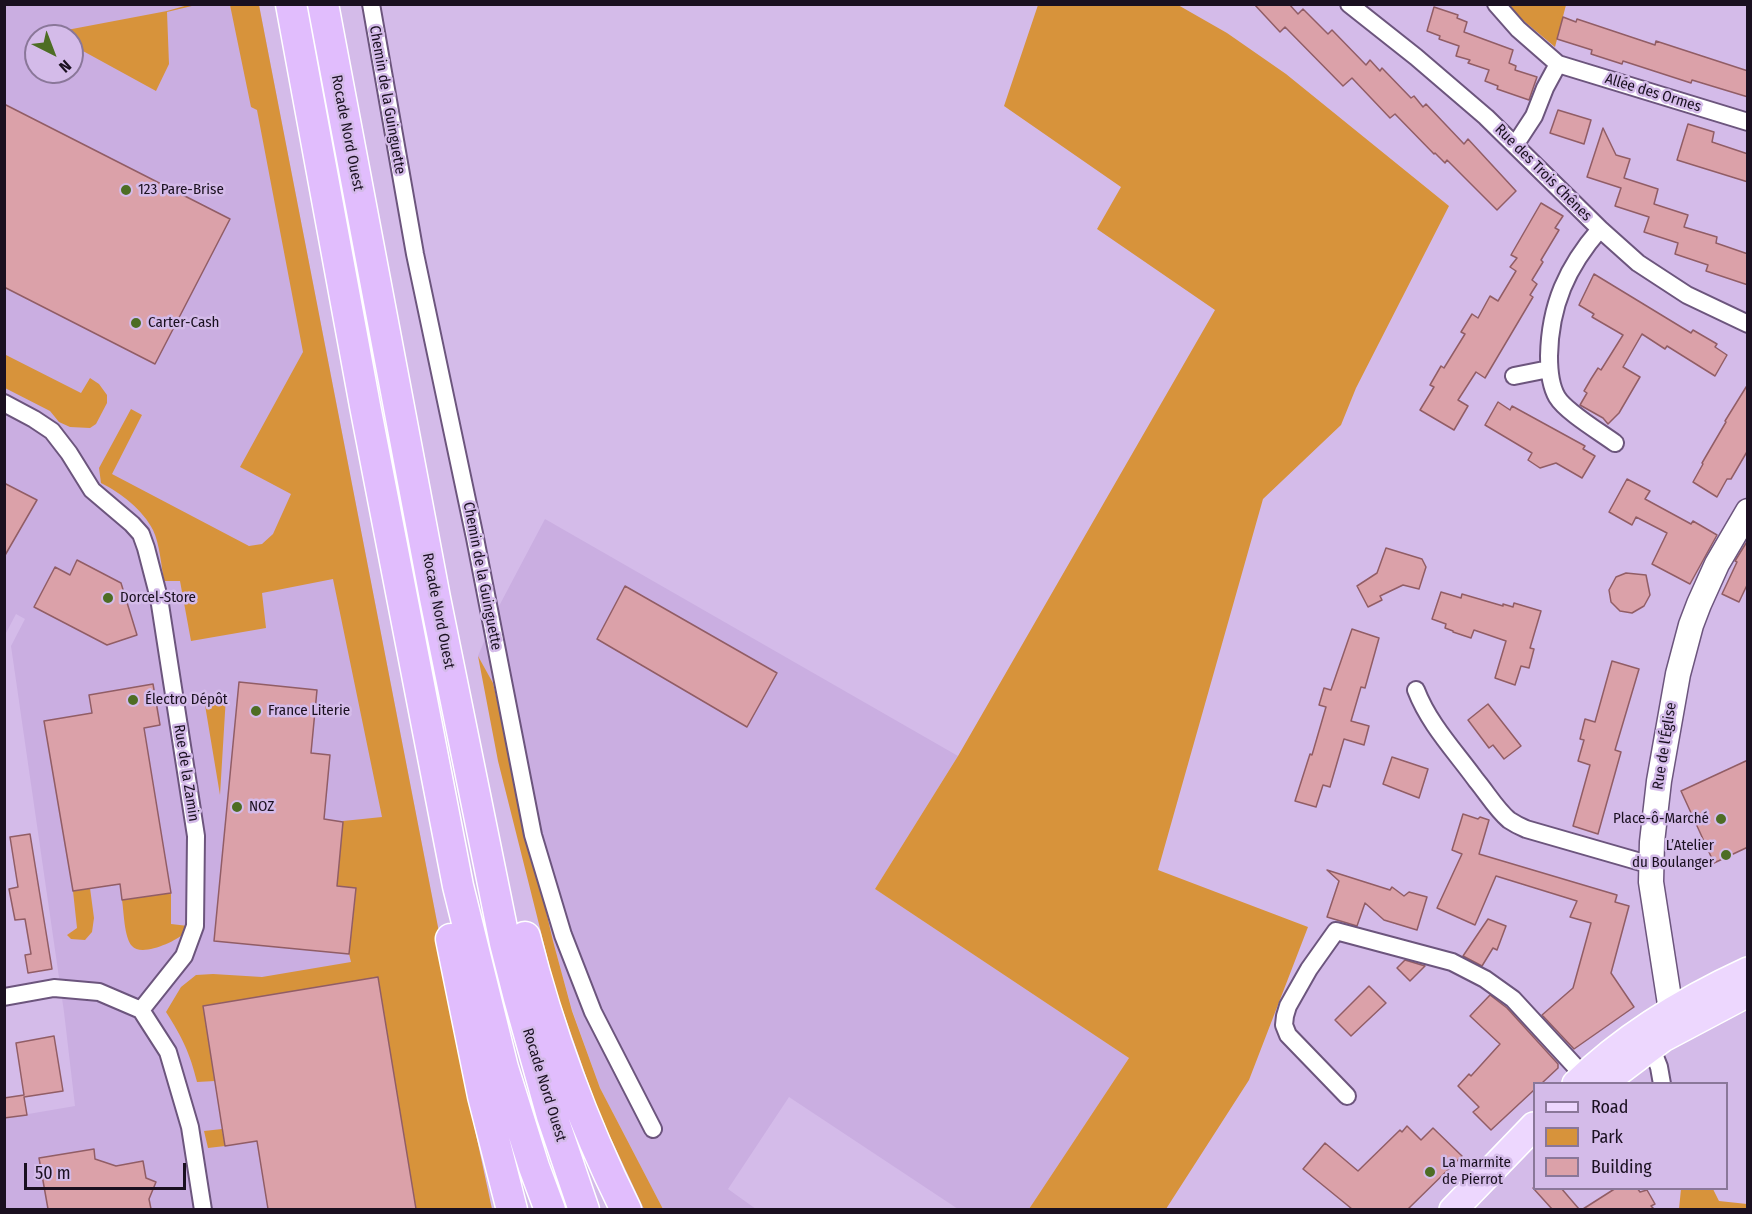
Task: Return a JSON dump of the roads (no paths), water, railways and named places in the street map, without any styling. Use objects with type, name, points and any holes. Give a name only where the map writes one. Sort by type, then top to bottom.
[{"type":"highway","name":"Rocade Nord Ouest","points":[[291,4],[439,793],[461,898],[500,1058],[534,1167],[550,1209]]},
{"type":"highway","name":"Rocade Nord Ouest","points":[[323,4],[435,598],[505,943],[552,1116],[584,1209]]},
{"type":"highway","points":[[435,598],[534,974],[584,1119],[626,1209]]},
{"type":"highway","points":[[439,793],[443,883],[449,928],[465,1017],[512,1209]]},
{"type":"main road","points":[[1587,1081],[1616,1048],[1647,1037],[1748,971]]},
{"type":"main road","points":[[1672,1021],[1748,993]]},
{"type":"main road","points":[[1454,1209],[1533,1127]]},
{"type":"main road","points":[[1454,1209],[1533,1142]]},
{"type":"street","name":"Chemin de la Guinguette","points":[[370,4],[415,254],[471,516],[533,835],[563,935],[592,1012],[653,1129]]},
{"type":"street","name":"Rue des Trois Chênes","points":[[1349,4],[1462,95],[1638,263],[1687,295],[1748,324]]},
{"type":"street","name":"Allée des Ormes","points":[[1496,4],[1518,29],[1558,64],[1748,122]]},
{"type":"street","points":[[1515,145],[1534,116],[1558,64]]},
{"type":"street","points":[[1600,229],[1579,257],[1562,289],[1552,322],[1549,369],[1557,397],[1615,443]]},
{"type":"street","points":[[1514,376],[1549,369]]},
{"type":"street","name":"Rue de la Zamin","points":[[4,403],[52,431],[92,490],[141,534],[159,598],[196,836],[195,926],[184,956],[141,1010]]},
{"type":"street","name":"Rue de l'Église","points":[[1672,1021],[1653,898],[1651,866],[1659,781],[1674,694],[1684,650],[1699,604],[1727,545],[1748,511]]},
{"type":"street","points":[[1416,690],[1432,722],[1510,820],[1526,829],[1651,866]]},
{"type":"street","points":[[1347,1096],[1288,1035],[1284,1025],[1288,1006],[1309,969],[1336,931],[1452,962],[1477,974],[1513,999],[1587,1081]]},
{"type":"street","points":[[4,997],[54,988],[99,992],[141,1010],[168,1052],[190,1127],[203,1209]]},
{"type":"street","points":[[1647,1037],[1659,1067],[1662,1082]]},
{"type":"place","name":"123 Pare-Brise","points":[[126,190]]},
{"type":"place","name":"Carter-Cash","points":[[136,323]]},
{"type":"place","name":"Dorcel-Store","points":[[108,598]]},
{"type":"place","name":"Électro Dépôt","points":[[133,700]]},
{"type":"place","name":"France Literie","points":[[256,711]]},
{"type":"place","name":"NOZ","points":[[237,807]]},
{"type":"place","name":"Place-ô-Marché","points":[[1721,819]]},
{"type":"place","name":"L’Atelier du Boulanger","points":[[1726,855]]},
{"type":"place","name":"La marmite de Pierrot","points":[[1430,1172]]}]
